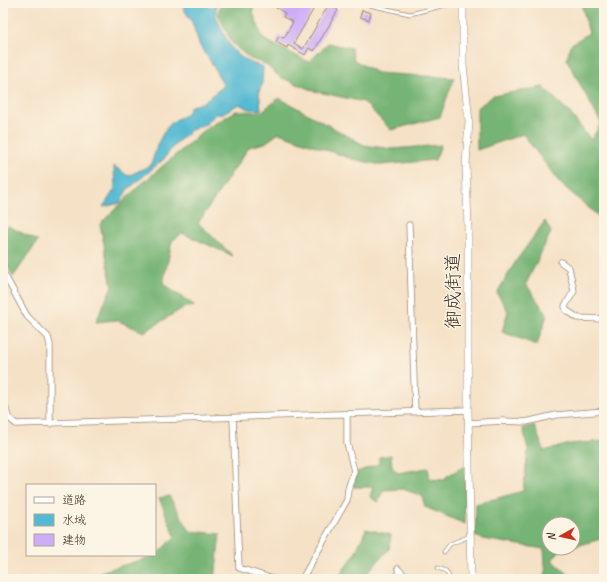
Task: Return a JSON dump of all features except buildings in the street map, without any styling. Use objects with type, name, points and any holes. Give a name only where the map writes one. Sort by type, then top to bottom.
[{"type":"street","name":"御成街道","points":[[463,3],[463,65],[469,121],[466,164],[468,229],[468,424],[471,579]]},
{"type":"street","points":[[409,225],[415,412]]},
{"type":"street","points":[[561,262],[569,268],[574,291],[565,306],[566,310],[578,318],[604,319]]},
{"type":"street","points":[[3,272],[27,316],[48,337],[50,345],[50,424]]},
{"type":"street","points":[[3,397],[8,417],[13,422],[50,424],[468,410]]},
{"type":"street","points":[[468,424],[503,421],[526,422],[556,415],[604,411]]},
{"type":"street","points":[[302,579],[347,500],[348,489],[354,471],[347,443],[347,414]]},
{"type":"street","points":[[233,418],[239,568],[273,579]]},
{"type":"street","points":[[398,569],[408,579]]},
{"type":"lane","points":[[360,3],[410,14],[454,3]]},
{"type":"lane","points":[[444,552],[450,544],[470,536]]},
{"type":"lane","points":[[438,568],[446,571],[450,579]]},
{"type":"lane","points":[[395,579],[398,569]]},
{"type":"green space","points":[[221,3],[253,3],[253,12],[263,39],[309,62],[328,43],[351,48],[354,60],[377,73],[454,78],[440,117],[391,130],[364,102],[314,91],[280,77],[265,64],[249,58],[232,43],[218,14]]},
{"type":"green space","points":[[581,3],[604,3],[604,221],[560,183],[523,134],[477,150],[477,108],[493,96],[543,87],[569,112],[591,140],[601,123],[567,60],[570,45],[589,33]]},
{"type":"green space","points":[[279,98],[364,145],[392,149],[441,145],[435,160],[381,165],[352,159],[279,133],[265,143],[249,147],[198,223],[233,256],[182,233],[172,241],[163,284],[195,306],[183,308],[144,332],[116,320],[96,322],[112,286],[100,224],[137,188],[206,129],[236,111],[261,112]]},
{"type":"green space","points":[[545,221],[551,232],[526,284],[547,315],[537,345],[502,332],[508,311],[497,293],[516,261]]},
{"type":"green space","points":[[8,226],[38,241],[13,277],[3,255],[3,230]]},
{"type":"green space","points":[[534,425],[544,451],[570,444],[604,441],[604,538],[581,545],[581,516],[541,516],[541,549],[483,539],[475,536],[476,504],[523,491],[528,450],[523,428]]},
{"type":"green space","points":[[391,455],[392,467],[398,473],[428,468],[430,479],[445,480],[447,476],[465,466],[465,524],[425,507],[422,496],[403,489],[383,490],[378,502],[370,497],[373,487],[353,487],[357,472],[379,464],[379,457]]},
{"type":"green space","points":[[169,496],[190,531],[220,534],[215,579],[101,579],[100,572],[156,556],[175,536],[159,498]]},
{"type":"green space","points":[[366,529],[391,535],[389,549],[362,579],[337,579],[355,554]]},
{"type":"green space","points":[[544,556],[555,556],[552,560],[574,579],[546,579]]},
{"type":"water","points":[[180,3],[203,3],[208,7],[217,6],[217,19],[232,48],[236,53],[248,61],[263,67],[262,85],[259,91],[261,110],[249,109],[239,104],[221,114],[216,114],[206,124],[191,130],[175,144],[164,159],[127,190],[120,203],[103,207],[115,189],[114,166],[128,176],[151,165],[162,135],[171,123],[186,115],[191,106],[202,103],[224,86],[211,62],[200,46],[192,22]]}]
